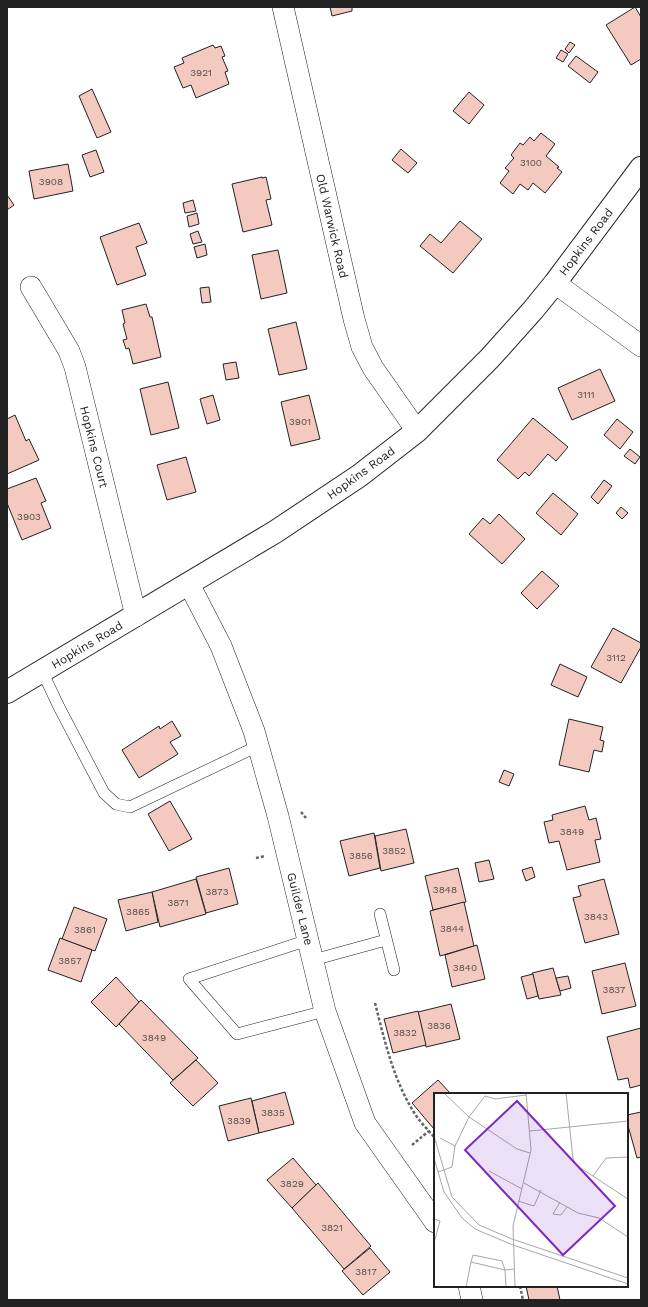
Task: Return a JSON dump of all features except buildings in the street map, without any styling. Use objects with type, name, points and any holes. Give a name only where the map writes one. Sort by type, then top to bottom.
[{"type":"main road","name":"Hopkins Road","points":[[7,692],[271,535],[359,476],[417,431],[490,358],[520,325],[555,283],[641,168]]},
{"type":"street","name":"Old Warwick Road","points":[[282,7],[354,319],[362,347],[373,368],[417,431]]},
{"type":"street","points":[[555,283],[641,346]]},
{"type":"street","name":"Hopkins Court","points":[[31,288],[69,351],[75,367],[136,616]]},
{"type":"street","name":"Guilder Lane","points":[[189,584],[221,646],[249,718],[278,816],[325,1011],[365,1123],[434,1221]]},
{"type":"street","points":[[469,1287],[472,1300]]},
{"type":"lane","points":[[42,671],[104,793],[116,804],[130,807],[258,746]]},
{"type":"lane","points":[[380,914],[394,970]]},
{"type":"lane","points":[[308,940],[189,979],[237,1034],[325,1011]]},
{"type":"lane","points":[[313,960],[386,940]]},
{"type":"path","points":[[375,1003],[392,1065],[407,1100],[417,1117],[434,1137]]},
{"type":"path","points":[[412,1146],[429,1131]]},
{"type":"path","points":[[520,1287],[523,1300]]}]
